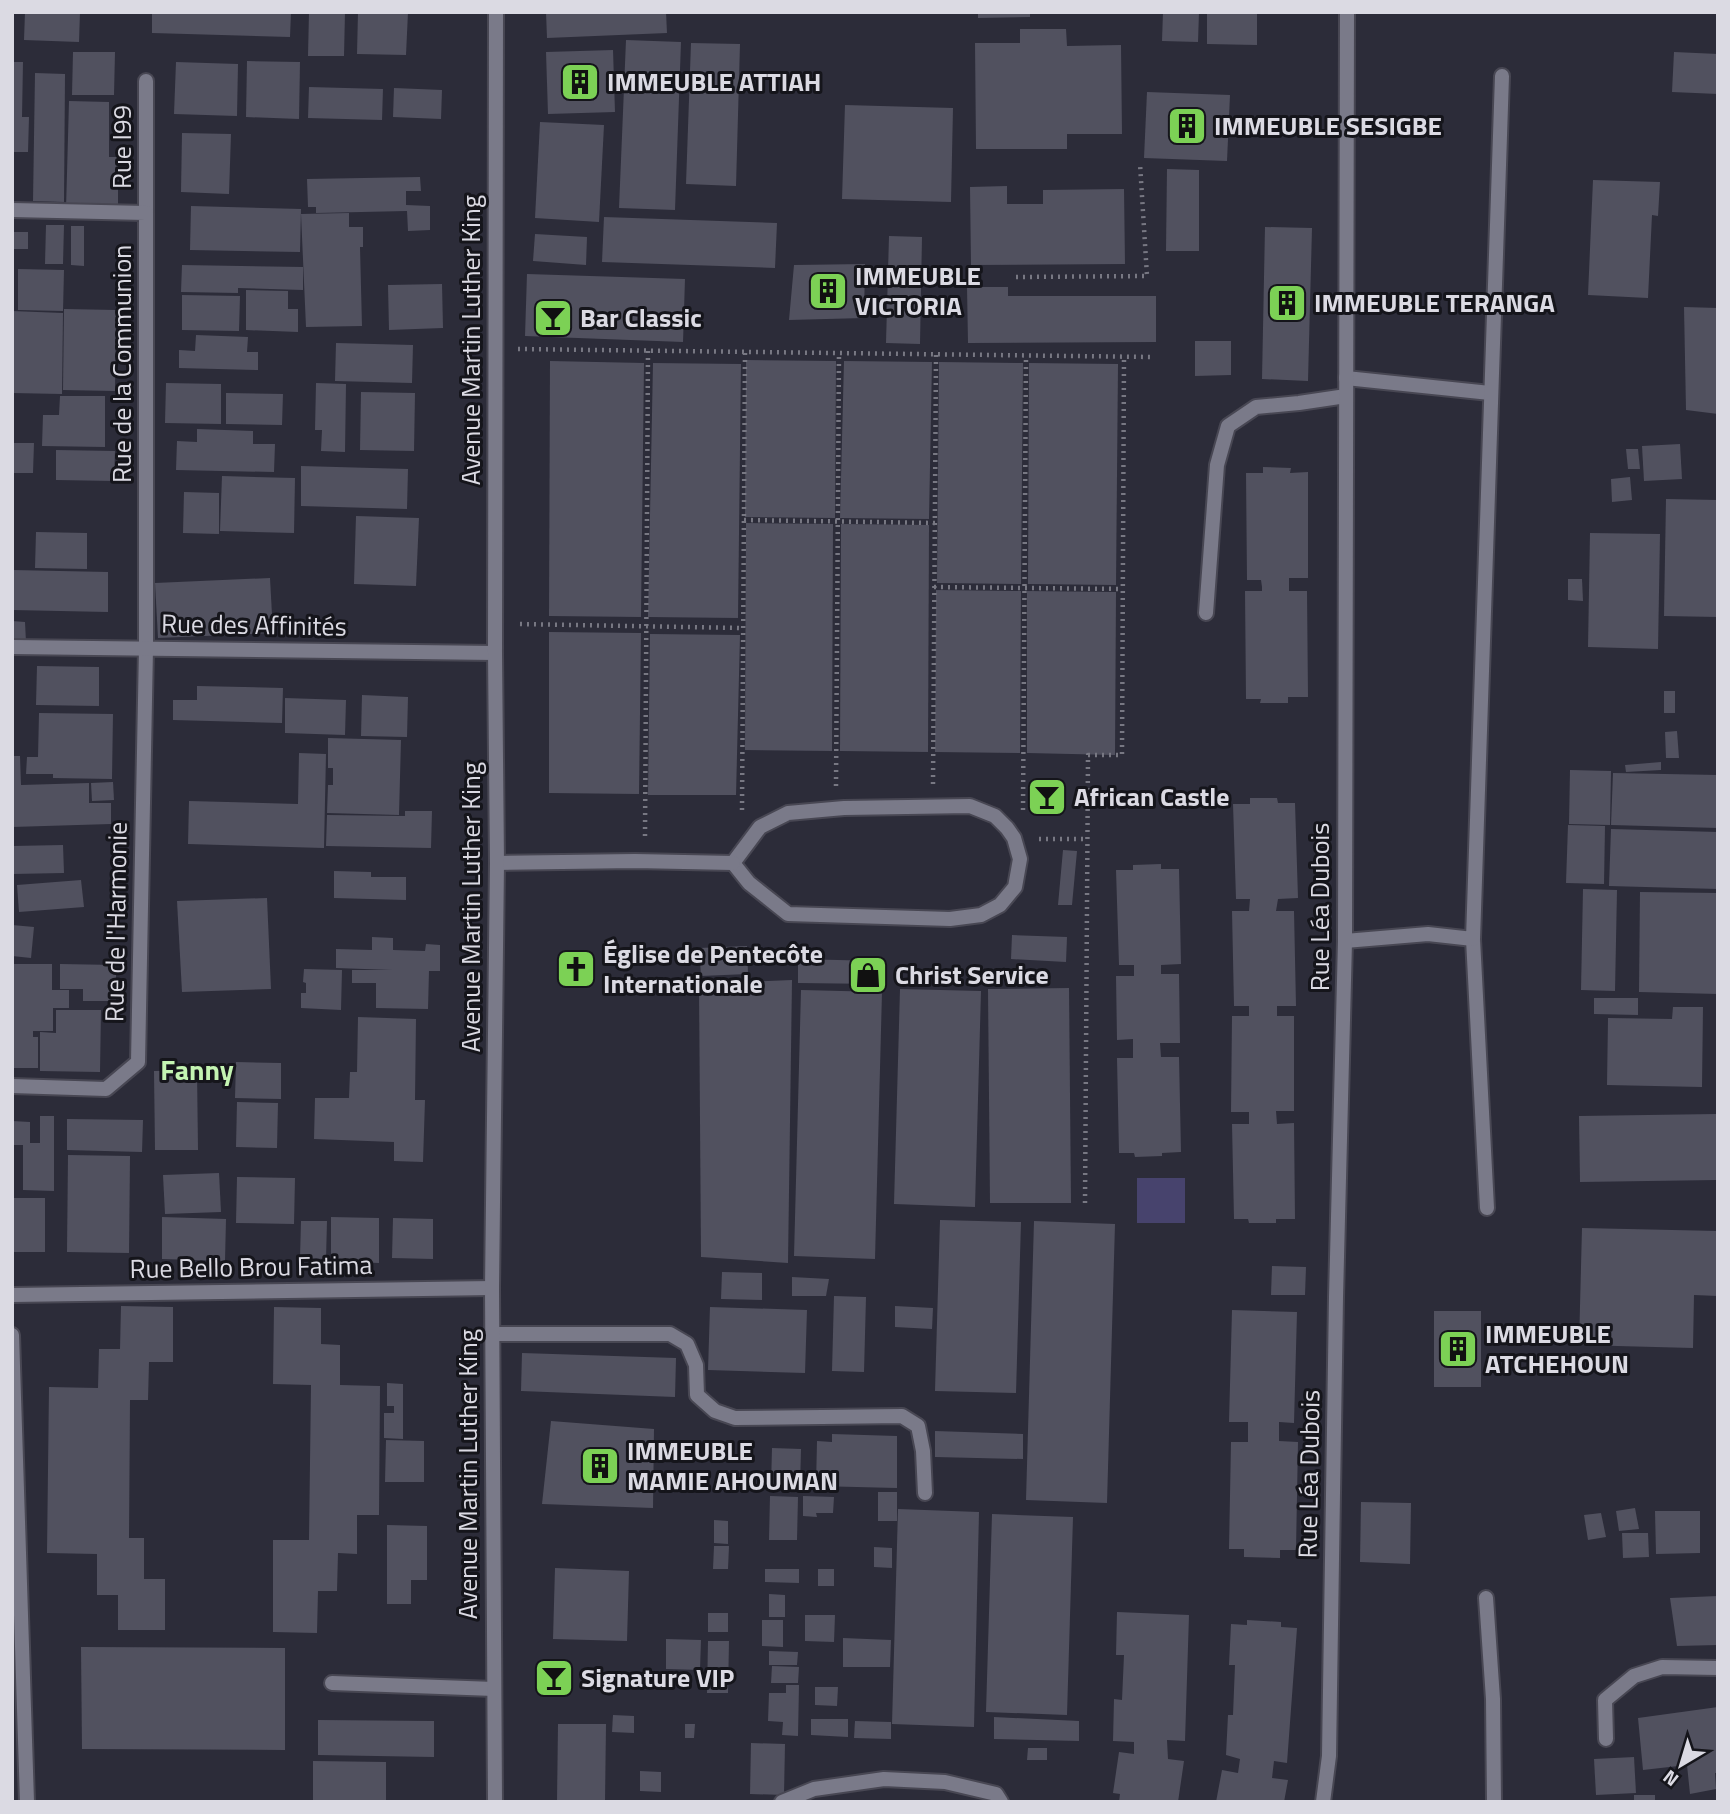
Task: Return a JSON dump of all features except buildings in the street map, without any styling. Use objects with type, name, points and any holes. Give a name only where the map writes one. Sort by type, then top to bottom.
[{"type":"street","name":"Avenue Martin Luther King","points":[[495,1802],[492,1287],[497,863],[496,12]]},
{"type":"street","name":"Rue Léa Dubois","points":[[1323,1802],[1329,1742],[1336,1284],[1345,942],[1347,12]]},
{"type":"street","points":[[1488,1208],[1473,939],[1502,76]]},
{"type":"street","name":"Rue I99","points":[[146,81],[146,213]]},
{"type":"street","name":"Rue de la Communion","points":[[12,210],[146,213],[146,648]]},
{"type":"street","points":[[1346,378],[1490,393]]},
{"type":"street","points":[[1206,613],[1217,465],[1228,425],[1256,407],[1346,396]]},
{"type":"street","name":"Rue des Affinités","points":[[12,647],[495,653]]},
{"type":"street","name":"Rue de l'Harmonie","points":[[12,1086],[106,1089],[138,1062],[146,648]]},
{"type":"street","points":[[970,806],[995,816],[1019,838],[1020,859],[1015,887],[1000,905],[981,915],[950,919],[788,914],[749,883],[733,863],[760,827],[788,813],[836,809],[970,806]]},
{"type":"street","points":[[497,863],[733,863]]},
{"type":"street","points":[[1345,942],[1429,934],[1473,939]]},
{"type":"street","name":"Rue Bello Brou Fatima","points":[[12,1295],[492,1287]]},
{"type":"street","points":[[492,1334],[670,1334],[687,1344],[696,1365],[697,1395],[715,1411],[734,1418],[902,1416],[918,1426],[923,1451],[925,1493]]},
{"type":"street","points":[[12,1335],[27,1802]]},
{"type":"street","points":[[1486,1598],[1493,1699],[1494,1802]]},
{"type":"street","points":[[1606,1739],[1605,1700],[1633,1676],[1662,1667],[1718,1668]]},
{"type":"street","points":[[332,1683],[494,1689]]},
{"type":"street","points":[[782,1802],[814,1789],[884,1779],[945,1782],[996,1794],[1001,1802]]},
{"type":"path","points":[[1016,277],[1147,276],[1140,164]]},
{"type":"path","points":[[496,349],[1151,357]]},
{"type":"path","points":[[644,862],[648,351]]},
{"type":"path","points":[[742,850],[745,352]]},
{"type":"path","points":[[836,809],[839,353]]},
{"type":"path","points":[[933,806],[936,355]]},
{"type":"path","points":[[1026,356],[1025,588],[1019,838],[1087,839]]},
{"type":"path","points":[[1085,1203],[1088,755],[1122,755],[1124,357]]},
{"type":"path","points":[[744,520],[935,523]]},
{"type":"path","points":[[934,587],[1123,589]]},
{"type":"path","points":[[495,624],[743,628]]},
{"type":"shaded area","points":[[1137,1178],[1185,1178],[1185,1223],[1137,1223]]},
{"type":"place","name":"IMMEUBLE ATTIAH","points":[[580,82]]},
{"type":"place","name":"IMMEUBLE SESIGBE","points":[[1187,126]]},
{"type":"place","name":"IMMEUBLE VICTORIA","points":[[828,291]]},
{"type":"place","name":"IMMEUBLE TERANGA","points":[[1287,303]]},
{"type":"place","name":"Bar Classic","points":[[553,318]]},
{"type":"place","name":"African Castle","points":[[1047,797]]},
{"type":"place","name":"Église de Pentecôte Internationale","points":[[576,969]]},
{"type":"place","name":"Christ Service","points":[[868,975]]},
{"type":"place","name":"IMMEUBLE ATCHEHOUN","points":[[1458,1349]]},
{"type":"place","name":"IMMEUBLE MAMIE AHOUMAN","points":[[600,1466]]},
{"type":"place","name":"Signature VIP","points":[[554,1678]]},
{"type":"district","name":"Fanny","points":[[197,1070]]}]
